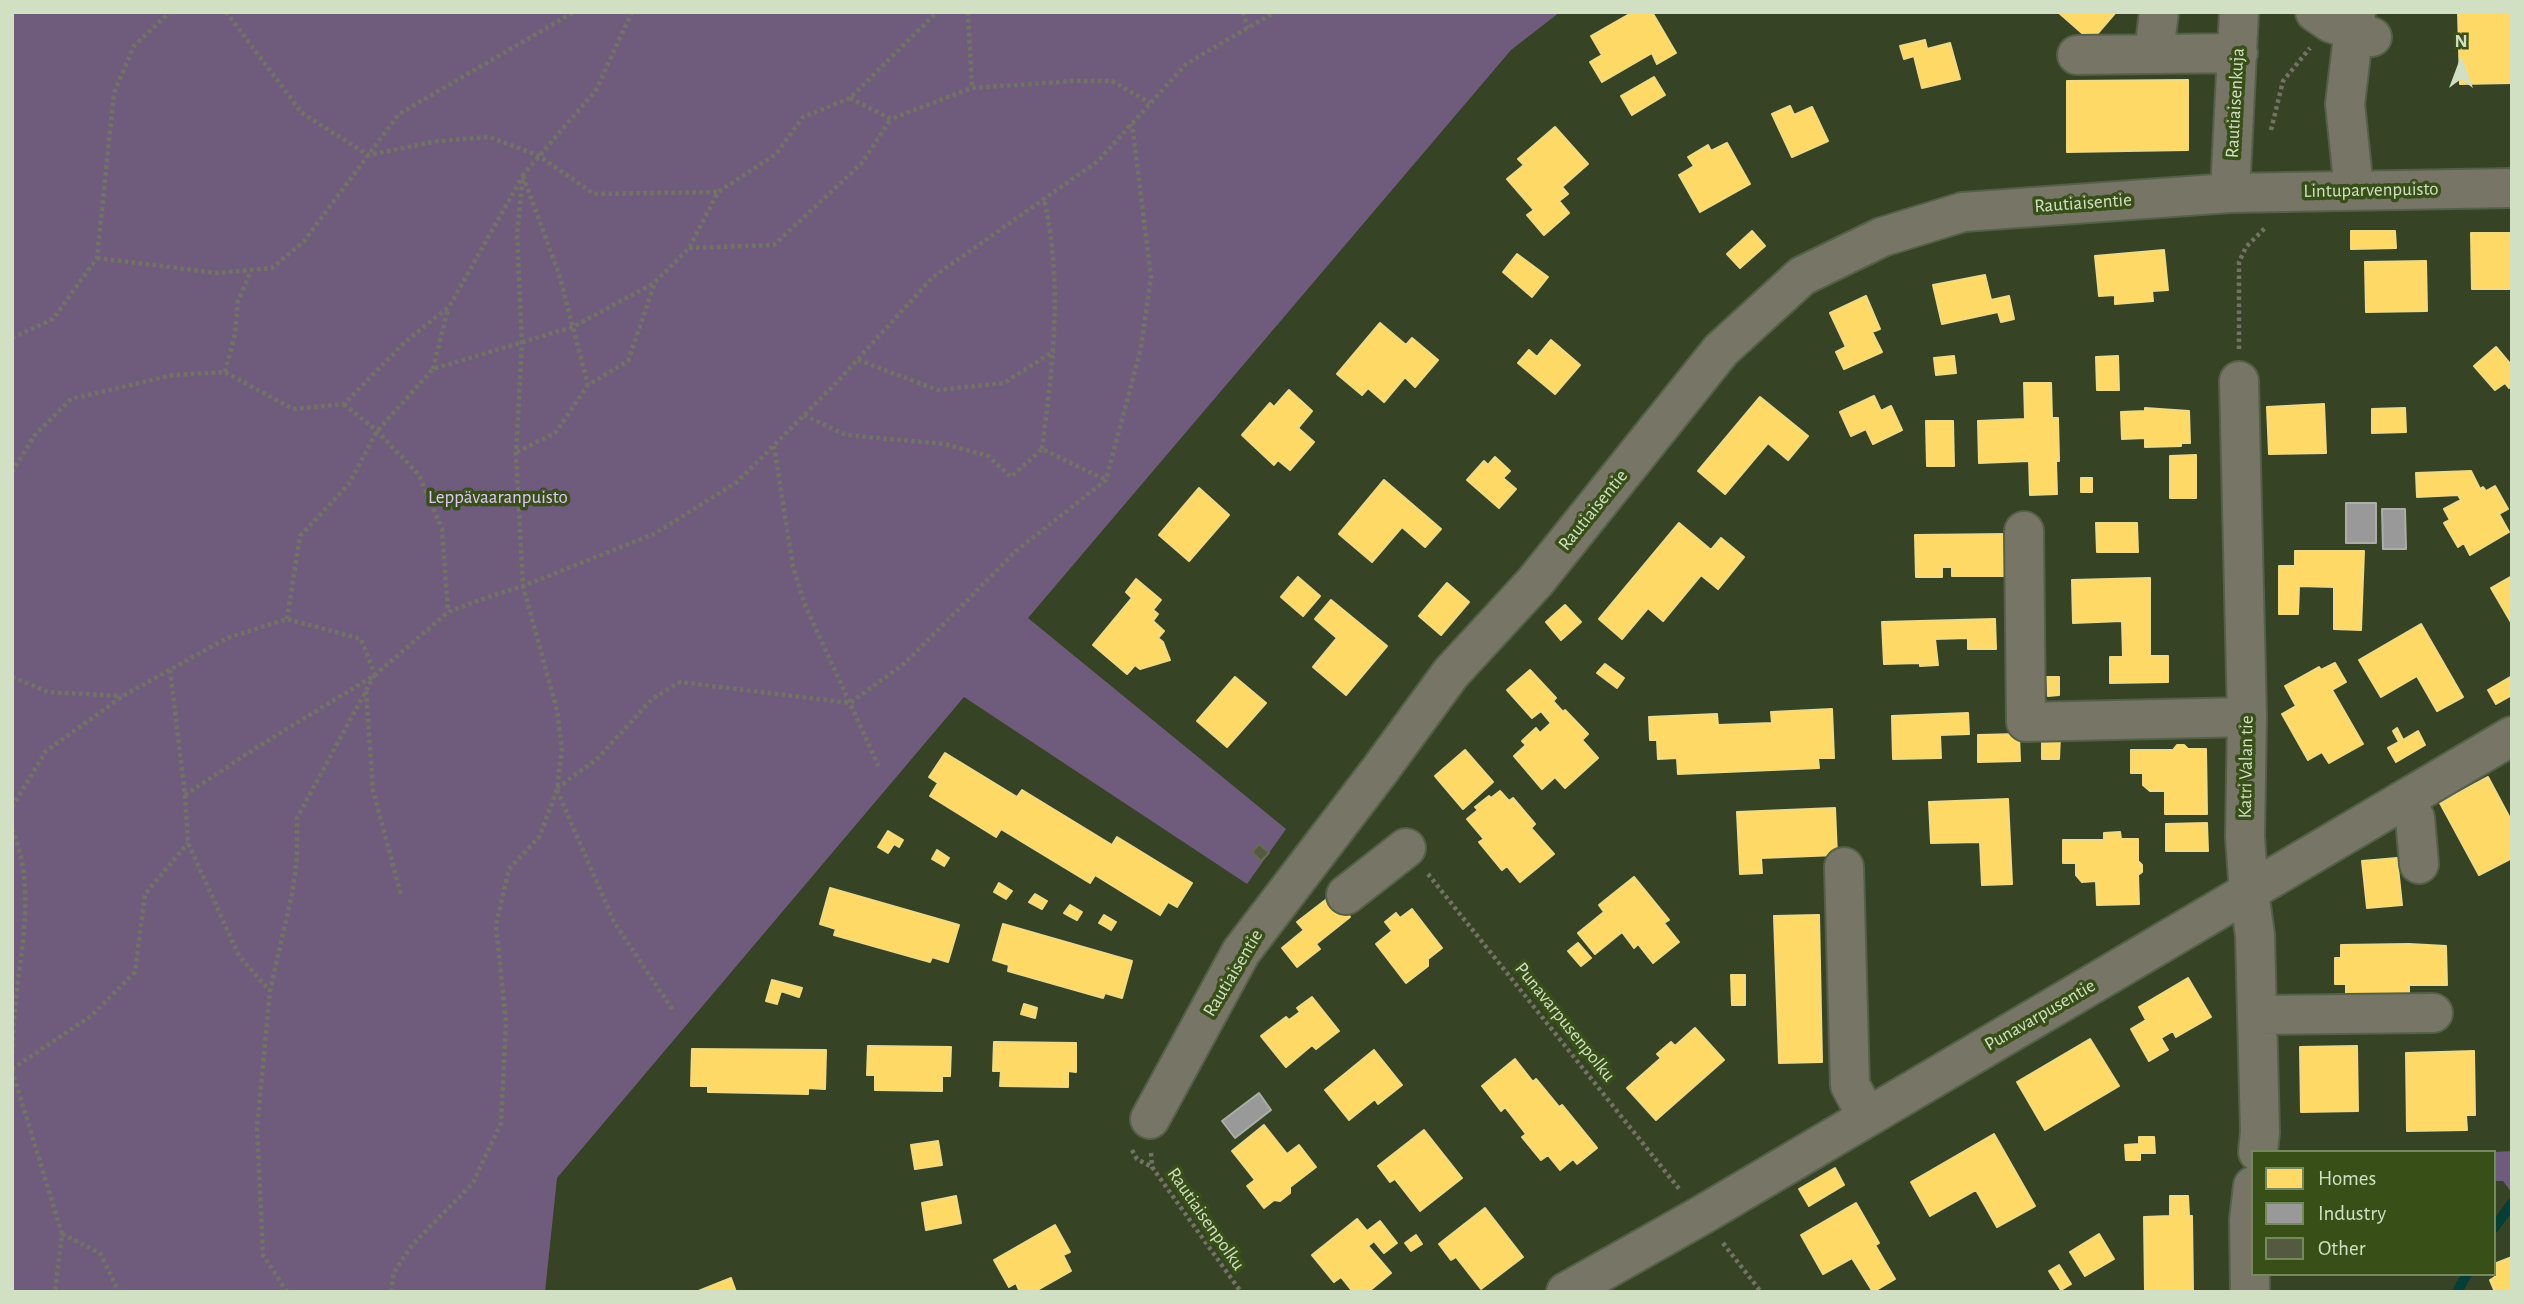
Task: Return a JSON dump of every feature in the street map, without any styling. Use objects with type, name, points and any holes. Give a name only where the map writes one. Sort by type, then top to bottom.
[{"type":"street","points":[[2154,52],[2159,12]]},
{"type":"street","name":"Rautiaisenkuja","points":[[2230,193],[2239,12]]},
{"type":"street","points":[[2345,23],[2344,104],[2354,190]]},
{"type":"street","points":[[2077,54],[2238,53]]},
{"type":"street","name":"Lintuparvenpuisto","points":[[2230,193],[2512,188]]},
{"type":"street","name":"Rautiaisentie","points":[[1140,1134],[1241,952],[1380,771],[1451,673],[1535,582],[1721,349],[1802,276],[1882,237],[1963,212],[2230,193]]},
{"type":"street","name":"Katri Valan tie","points":[[2239,381],[2247,717],[2245,837],[2255,935],[2258,1150]]},
{"type":"street","points":[[2024,531],[2026,722],[2247,717]]},
{"type":"street","name":"Punavarpusentie","points":[[1566,1292],[1702,1215],[2512,736]]},
{"type":"street","points":[[2403,801],[2415,818],[2419,864]]},
{"type":"street","points":[[1346,895],[1406,848]]},
{"type":"street","points":[[1844,867],[1850,1085],[1867,1117]]},
{"type":"street","points":[[2257,1015],[2392,1014],[2393,1034],[2429,1026]]},
{"type":"street","points":[[2250,1292],[2251,1203]]},
{"type":"path","points":[[12,338],[53,319],[97,258],[114,93],[134,46],[170,12]]},
{"type":"path","points":[[226,12],[302,113],[368,155],[438,141],[490,137],[539,156],[594,194],[718,192]]},
{"type":"path","points":[[97,258],[217,273],[272,268],[304,241],[398,114],[575,12]]},
{"type":"path","points":[[433,369],[573,327],[655,282],[689,248],[718,192],[776,154],[803,117],[850,98],[937,12]]},
{"type":"path","points":[[968,12],[972,88]]},
{"type":"path","points":[[1243,12],[1248,28]]},
{"type":"path","points":[[186,795],[375,675],[448,612],[523,586],[654,534],[737,482],[858,360],[933,277],[1098,161],[1186,64],[1275,12]]},
{"type":"path","points":[[287,619],[300,536],[349,484],[377,431],[433,369],[449,307],[523,175],[596,90],[631,13]]},
{"type":"path","points":[[2268,143],[2283,81],[2345,23]]},
{"type":"path","points":[[689,248],[774,244],[860,164],[891,119],[972,88],[1112,81],[1150,103]]},
{"type":"path","points":[[850,98],[891,119]]},
{"type":"path","points":[[557,789],[597,759],[652,699],[680,682],[850,703],[905,663],[1016,551],[1106,480],[1141,348],[1151,277],[1132,123]]},
{"type":"path","points":[[523,175],[559,274],[588,385]]},
{"type":"path","points":[[391,1292],[394,1272],[412,1245],[473,1183],[501,1123],[506,1023],[496,925],[509,869],[540,836],[557,789],[562,750],[557,710],[523,586],[516,453],[522,344],[517,234],[523,175]]},
{"type":"path","points":[[2239,381],[2239,262],[2246,247],[2261,234],[2271,219],[2273,193]]},
{"type":"path","points":[[804,415],[846,435],[945,444],[988,456],[1011,477],[1042,449],[1054,350],[1052,237],[1044,199]]},
{"type":"path","points":[[225,372],[235,334],[238,301],[251,270]]},
{"type":"path","points":[[516,453],[555,433],[588,385],[628,361],[655,282]]},
{"type":"path","points":[[12,472],[34,436],[71,399],[173,375],[225,372],[293,409],[344,404],[406,341],[449,307]]},
{"type":"path","points":[[858,360],[938,390],[1004,383],[1054,350]]},
{"type":"path","points":[[344,404],[377,431],[419,475],[442,529],[448,612]]},
{"type":"path","points":[[774,445],[793,567],[805,605],[879,767]]},
{"type":"path","points":[[1042,449],[1106,480]]},
{"type":"path","points":[[12,807],[46,751],[123,696],[227,638],[287,619],[361,639],[375,675]]},
{"type":"path","points":[[170,670],[186,795],[188,843],[239,956],[270,991]]},
{"type":"path","points":[[287,1292],[263,1255],[257,1128],[270,991],[292,894],[297,859],[296,818],[375,675]]},
{"type":"path","points":[[12,677],[48,692],[123,696]]},
{"type":"path","points":[[366,690],[373,790],[401,895]]},
{"type":"path","points":[[557,789],[614,922],[674,1012]]},
{"type":"path","points":[[12,829],[22,851],[27,908],[15,1011],[12,1068],[62,1234],[55,1292]]},
{"type":"path","points":[[12,1068],[91,1016],[135,972],[145,894],[188,843]]},
{"type":"path","name":"Punavarpusenpolku","points":[[1406,848],[1762,1292]]},
{"type":"path","points":[[1140,1134],[1137,1159],[1152,1167]]},
{"type":"path","name":"Rautiaisenpolku","points":[[1140,1134],[1152,1167],[1241,1292]]},
{"type":"path","points":[[62,1234],[100,1253],[119,1292]]},
{"type":"green space","name":"Leppävaaranpuisto","points":[[12,12],[1560,12],[1511,50],[1028,618],[1286,829],[1247,884],[964,697],[557,1178],[545,1292],[12,1292]]},
{"type":"green space","points":[[2512,1151],[2512,1193],[2503,1181],[2496,1181],[2496,1152]]},
{"type":"building: Homes","points":[[1633,12],[1652,12],[1676,53],[1657,64],[1652,53],[1602,82],[1590,62],[1602,55],[1591,36]]},
{"type":"building: Homes","points":[[2058,12],[2116,12],[2091,41]]},
{"type":"building: Homes","points":[[2458,12],[2512,12],[2512,83],[2460,84]]},
{"type":"building: Homes","points":[[1925,40],[1927,49],[1950,43],[1960,79],[1922,88],[1914,56],[1904,59],[1900,46]]},
{"type":"building: Homes","points":[[1654,77],[1665,95],[1632,115],[1621,96]]},
{"type":"building: Homes","points":[[2188,80],[2188,150],[2067,152],[2067,81]]},
{"type":"building: Homes","points":[[1790,106],[1794,115],[1812,107],[1828,141],[1792,157],[1772,114]]},
{"type":"building: Homes","points":[[1555,127],[1588,164],[1562,187],[1568,194],[1559,201],[1569,213],[1544,235],[1527,215],[1534,210],[1507,179],[1524,165],[1518,159]]},
{"type":"building: Homes","points":[[1727,143],[1750,184],[1700,212],[1679,175],[1694,166],[1688,157],[1708,145],[1711,151]]},
{"type":"building: Homes","points":[[1752,231],[1765,246],[1740,268],[1727,254]]},
{"type":"building: Homes","points":[[2351,231],[2395,231],[2396,248],[2351,249]]},
{"type":"building: Homes","points":[[2471,233],[2512,233],[2512,289],[2472,289]]},
{"type":"building: Homes","points":[[2164,250],[2168,290],[2152,291],[2153,301],[2115,304],[2115,295],[2099,296],[2095,256]]},
{"type":"building: Homes","points":[[1517,254],[1548,277],[1532,297],[1503,272]]},
{"type":"building: Homes","points":[[2426,261],[2427,311],[2366,312],[2365,262]]},
{"type":"building: Homes","points":[[1985,275],[1991,300],[2009,296],[2014,319],[2001,322],[1998,312],[1942,324],[1933,285]]},
{"type":"building: Homes","points":[[1866,296],[1880,329],[1872,332],[1882,352],[1844,369],[1836,352],[1846,347],[1830,313]]},
{"type":"building: Homes","points":[[1380,323],[1406,345],[1412,338],[1438,360],[1415,387],[1405,377],[1384,402],[1368,388],[1362,395],[1337,374]]},
{"type":"building: Homes","points":[[1551,340],[1580,365],[1555,394],[1518,363],[1529,350],[1537,357]]},
{"type":"building: Homes","points":[[2496,347],[2512,366],[2512,385],[2509,388],[2505,383],[2495,390],[2474,366]]},
{"type":"building: Homes","points":[[1954,356],[1956,373],[1936,375],[1934,358]]},
{"type":"building: Homes","points":[[2118,356],[2119,390],[2097,390],[2096,357]]},
{"type":"building: Homes","points":[[2024,383],[2051,383],[2052,418],[2058,418],[2057,494],[2030,495],[2029,461],[1979,463],[1978,421],[2025,419]]},
{"type":"building: Homes","points":[[1289,390],[1312,411],[1298,428],[1314,442],[1290,470],[1278,460],[1274,465],[1242,435],[1270,403],[1274,407]]},
{"type":"building: Homes","points":[[1874,396],[1881,411],[1891,406],[1902,430],[1873,444],[1866,429],[1851,436],[1840,412]]},
{"type":"building: Homes","points":[[1760,397],[1808,436],[1788,460],[1768,443],[1725,494],[1698,471]]},
{"type":"building: Homes","points":[[2324,404],[2326,453],[2269,454],[2267,407]]},
{"type":"building: Homes","points":[[2145,408],[2189,411],[2190,443],[2181,443],[2181,446],[2145,447],[2145,438],[2122,439],[2121,412],[2145,411]]},
{"type":"building: Homes","points":[[2405,408],[2406,432],[2372,433],[2372,409]]},
{"type":"building: Homes","points":[[1926,421],[1953,421],[1954,466],[1927,466]]},
{"type":"building: Homes","points":[[2196,455],[2196,498],[2170,498],[2170,456]]},
{"type":"building: Homes","points":[[1495,457],[1510,471],[1503,478],[1516,489],[1499,508],[1467,480],[1484,461],[1488,465]]},
{"type":"building: Homes","points":[[2471,471],[2480,489],[2483,487],[2486,491],[2495,486],[2508,509],[2499,514],[2509,532],[2470,555],[2464,543],[2458,547],[2444,523],[2450,520],[2444,509],[2461,500],[2458,495],[2417,497],[2416,473]]},
{"type":"building: Homes","points":[[2081,478],[2092,478],[2092,492],[2081,492]]},
{"type":"building: Homes","points":[[1384,480],[1441,529],[1425,547],[1402,527],[1372,562],[1339,534]]},
{"type":"building: Homes","points":[[1199,488],[1229,515],[1189,561],[1159,535]]},
{"type":"building: Homes","points":[[1679,523],[1711,550],[1721,538],[1744,557],[1718,589],[1701,575],[1663,621],[1648,608],[1622,639],[1599,619]]},
{"type":"building: Homes","points":[[2096,523],[2137,523],[2138,552],[2097,552]]},
{"type":"building: Homes","points":[[2009,534],[2010,576],[1952,576],[1952,567],[1942,567],[1942,577],[1916,577],[1915,535]]},
{"type":"building: Homes","points":[[2295,551],[2364,551],[2361,630],[2334,629],[2334,587],[2299,586],[2298,614],[2279,614],[2279,566],[2295,566]]},
{"type":"building: Homes","points":[[2512,576],[2512,624],[2491,588]]},
{"type":"building: Homes","points":[[1298,577],[1320,596],[1303,616],[1281,597]]},
{"type":"building: Homes","points":[[2150,578],[2150,656],[2168,656],[2168,682],[2110,683],[2110,657],[2123,657],[2122,621],[2073,623],[2072,580]]},
{"type":"building: Homes","points":[[1136,579],[1161,600],[1153,610],[1158,614],[1153,621],[1164,631],[1158,638],[1163,642],[1170,660],[1140,669],[1135,665],[1127,674],[1093,645],[1132,598],[1126,592]]},
{"type":"building: Homes","points":[[1447,583],[1469,602],[1441,635],[1419,616]]},
{"type":"building: Homes","points":[[1331,600],[1387,646],[1346,695],[1313,667],[1337,638],[1315,619]]},
{"type":"building: Homes","points":[[1565,605],[1581,622],[1561,640],[1546,622]]},
{"type":"building: Homes","points":[[1995,619],[1996,649],[1968,649],[1968,638],[1935,639],[1938,665],[1884,664],[1882,622]]},
{"type":"building: Homes","points":[[2421,624],[2463,697],[2437,711],[2417,676],[2381,697],[2359,660]]},
{"type":"building: Homes","points":[[2335,663],[2346,682],[2332,690],[2363,744],[2329,763],[2322,752],[2308,760],[2282,714],[2296,706],[2285,686],[2319,667],[2321,670]]},
{"type":"building: Homes","points":[[1605,664],[1624,678],[1617,688],[1597,673]]},
{"type":"building: Homes","points":[[1530,670],[1556,698],[1553,701],[1588,734],[1582,740],[1598,758],[1565,788],[1555,777],[1542,789],[1514,756],[1526,745],[1522,741],[1536,728],[1540,733],[1551,723],[1541,711],[1532,718],[1507,690]]},
{"type":"building: Homes","points":[[2512,676],[2512,695],[2496,704],[2488,690]]},
{"type":"building: Homes","points":[[1235,677],[1266,703],[1227,747],[1197,721]]},
{"type":"building: Homes","points":[[2047,677],[2059,677],[2059,695],[2048,696]]},
{"type":"building: Homes","points":[[1832,709],[1834,758],[1818,758],[1819,768],[1678,774],[1677,758],[1658,759],[1657,740],[1650,740],[1649,717],[1717,714],[1718,725],[1772,723],[1771,712]]},
{"type":"building: Homes","points":[[1968,713],[1969,734],[1940,735],[1941,758],[1893,759],[1892,716]]},
{"type":"building: Homes","points":[[2397,728],[2403,740],[2418,731],[2425,745],[2396,762],[2388,748],[2399,742],[2393,731]]},
{"type":"building: Homes","points":[[2019,734],[2020,761],[1978,762],[1978,735]]},
{"type":"building: Homes","points":[[2042,736],[2060,736],[2059,759],[2042,759]]},
{"type":"building: Homes","points":[[2177,745],[2184,745],[2188,749],[2206,749],[2207,814],[2165,814],[2165,791],[2150,791],[2143,785],[2143,773],[2131,773],[2131,750],[2173,750]]},
{"type":"building: Homes","points":[[1465,750],[1493,782],[1463,809],[1435,776]]},
{"type":"building: Homes","points":[[945,753],[1017,797],[1022,790],[1112,845],[1117,837],[1192,883],[1177,907],[1168,902],[1160,915],[1095,875],[1090,883],[1001,829],[996,837],[930,796],[938,783],[929,777]]},
{"type":"building: Homes","points":[[2488,777],[2512,822],[2512,858],[2479,875],[2440,803]]},
{"type":"building: Homes","points":[[1500,791],[1509,801],[1513,798],[1535,824],[1531,828],[1554,854],[1520,882],[1507,866],[1502,870],[1479,842],[1484,839],[1467,819],[1478,810],[1475,807]]},
{"type":"building: Homes","points":[[2008,799],[2012,884],[1982,885],[1980,842],[1931,843],[1929,802]]},
{"type":"building: Homes","points":[[1835,808],[1837,855],[1761,858],[1762,873],[1740,874],[1737,812]]},
{"type":"building: Homes","points":[[2207,823],[2208,851],[2166,851],[2166,824]]},
{"type":"building: Homes","points":[[888,831],[903,840],[899,847],[894,844],[888,853],[878,847]]},
{"type":"building: Homes","points":[[2120,832],[2121,839],[2138,839],[2138,861],[2142,865],[2142,872],[2138,875],[2139,904],[2097,905],[2096,881],[2082,882],[2076,875],[2076,863],[2063,863],[2063,840],[2104,840],[2104,833]]},
{"type":"building: Homes","points":[[937,850],[949,858],[944,866],[932,859]]},
{"type":"building: Homes","points":[[2397,858],[2402,905],[2367,908],[2362,861]]},
{"type":"building: Homes","points":[[1634,877],[1669,920],[1664,923],[1679,942],[1653,963],[1638,944],[1634,948],[1622,932],[1595,954],[1578,933],[1604,912],[1599,905]]},
{"type":"building: Homes","points":[[999,883],[1012,891],[1006,899],[994,892]]},
{"type":"building: Homes","points":[[830,888],[959,925],[948,962],[932,957],[930,962],[834,935],[836,929],[820,924]]},
{"type":"building: Homes","points":[[1035,894],[1047,901],[1042,909],[1029,902]]},
{"type":"building: Homes","points":[[1332,895],[1350,917],[1316,944],[1320,949],[1297,967],[1282,948],[1304,930],[1297,922]]},
{"type":"building: Homes","points":[[1070,905],[1082,912],[1077,920],[1064,913]]},
{"type":"building: Homes","points":[[1412,909],[1442,948],[1428,959],[1428,966],[1406,983],[1376,944],[1392,931],[1385,922],[1396,913],[1400,918]]},
{"type":"building: Homes","points":[[1104,915],[1116,922],[1111,930],[1099,923]]},
{"type":"building: Homes","points":[[1819,915],[1822,1062],[1779,1063],[1774,916]]},
{"type":"building: Homes","points":[[1003,924],[1132,961],[1122,998],[1105,993],[1103,998],[1008,971],[1009,965],[993,960]]},
{"type":"building: Homes","points":[[1578,943],[1591,958],[1581,966],[1568,951]]},
{"type":"building: Homes","points":[[2341,945],[2446,946],[2447,985],[2409,985],[2409,998],[2346,998],[2346,984],[2335,984],[2335,958],[2341,958]]},
{"type":"building: Homes","points":[[1731,975],[1745,975],[1745,1005],[1732,1005]]},
{"type":"building: Homes","points":[[2188,978],[2211,1017],[2176,1037],[2173,1031],[2161,1038],[2168,1050],[2149,1061],[2131,1029],[2146,1020],[2139,1007]]},
{"type":"building: Homes","points":[[772,980],[802,988],[799,997],[781,991],[777,1004],[766,1001]]},
{"type":"building: Homes","points":[[1312,997],[1339,1031],[1316,1049],[1312,1045],[1286,1067],[1261,1036],[1286,1017],[1289,1020],[1300,1012],[1297,1008]]},
{"type":"building: Homes","points":[[1024,1004],[1037,1008],[1035,1018],[1021,1014]]},
{"type":"building: Homes","points":[[1695,1028],[1724,1060],[1656,1120],[1627,1088],[1661,1058],[1657,1054],[1671,1042],[1675,1046]]},
{"type":"building: Homes","points":[[2090,1039],[2119,1086],[2045,1130],[2017,1082]]},
{"type":"building: Homes","points":[[994,1042],[1076,1043],[1076,1072],[1068,1071],[1068,1087],[1000,1086],[1001,1071],[993,1071]]},
{"type":"building: Homes","points":[[868,1046],[951,1047],[950,1076],[942,1076],[942,1091],[875,1090],[875,1075],[867,1075]]},
{"type":"building: Homes","points":[[2357,1046],[2358,1111],[2301,1112],[2300,1047]]},
{"type":"building: Homes","points":[[692,1049],[826,1050],[825,1089],[808,1088],[808,1094],[708,1092],[708,1086],[691,1086]]},
{"type":"building: Homes","points":[[1374,1050],[1402,1085],[1378,1104],[1375,1099],[1349,1120],[1325,1090]]},
{"type":"building: Homes","points":[[2474,1051],[2475,1115],[2466,1115],[2467,1130],[2407,1131],[2406,1053]]},
{"type":"building: Homes","points":[[1515,1059],[1533,1082],[1536,1079],[1559,1107],[1562,1105],[1597,1148],[1577,1164],[1573,1159],[1560,1170],[1548,1155],[1541,1160],[1522,1137],[1526,1134],[1505,1107],[1501,1111],[1482,1086]]},
{"type":"building: Homes","points":[[1264,1125],[1287,1154],[1299,1145],[1316,1167],[1290,1187],[1290,1193],[1280,1201],[1274,1200],[1264,1208],[1247,1186],[1255,1180],[1232,1151]]},
{"type":"building: Homes","points":[[1424,1130],[1462,1178],[1420,1211],[1395,1179],[1390,1182],[1378,1166]]},
{"type":"building: Homes","points":[[1994,1134],[2035,1206],[1997,1227],[1976,1190],[1930,1216],[1911,1182]]},
{"type":"building: Homes","points":[[2139,1137],[2154,1137],[2155,1153],[2140,1153],[2140,1160],[2126,1160],[2125,1145],[2139,1144]]},
{"type":"building: Homes","points":[[938,1141],[942,1165],[915,1169],[911,1145]]},
{"type":"building: Homes","points":[[1835,1168],[1844,1185],[1809,1206],[1799,1189]]},
{"type":"building: Homes","points":[[956,1196],[961,1223],[926,1230],[922,1203]]},
{"type":"building: Homes","points":[[2170,1196],[2188,1196],[2189,1216],[2192,1216],[2193,1292],[2145,1292],[2144,1217],[2170,1216]]},
{"type":"building: Homes","points":[[1856,1203],[1879,1243],[1875,1245],[1895,1279],[1873,1292],[1852,1258],[1823,1274],[1801,1235]]},
{"type":"building: Homes","points":[[1485,1208],[1523,1257],[1481,1289],[1456,1257],[1451,1260],[1439,1244]]},
{"type":"building: Homes","points":[[1357,1219],[1367,1231],[1380,1221],[1397,1243],[1384,1253],[1374,1241],[1368,1246],[1391,1273],[1368,1292],[1353,1292],[1341,1277],[1334,1282],[1312,1255]]},
{"type":"building: Homes","points":[[1055,1225],[1070,1252],[1063,1255],[1071,1271],[1034,1292],[1020,1292],[1016,1283],[1009,1287],[994,1260]]},
{"type":"building: Homes","points":[[2099,1234],[2114,1259],[2085,1276],[2070,1252]]},
{"type":"building: Homes","points":[[1416,1235],[1422,1244],[1411,1251],[1405,1243]]},
{"type":"building: Homes","points":[[2512,1257],[2512,1292],[2495,1292],[2490,1280],[2496,1276],[2496,1263]]},
{"type":"building: Homes","points":[[2059,1265],[2071,1284],[2061,1290],[2049,1271]]},
{"type":"building: Homes","points":[[731,1278],[736,1292],[696,1292]]},
{"type":"building: Industry","points":[[2346,503],[2376,503],[2376,543],[2346,543]]},
{"type":"building: Industry","points":[[2382,509],[2405,509],[2406,549],[2383,549]]},
{"type":"building: Industry","points":[[1259,1093],[1271,1110],[1235,1138],[1222,1121]]},
{"type":"building: Other","points":[[1259,844],[1269,853],[1261,861],[1252,852]]},
{"type":"waterway","points":[[2496,1225],[2512,1203]]},
{"type":"waterway","points":[[2457,1292],[2466,1276]]}]
